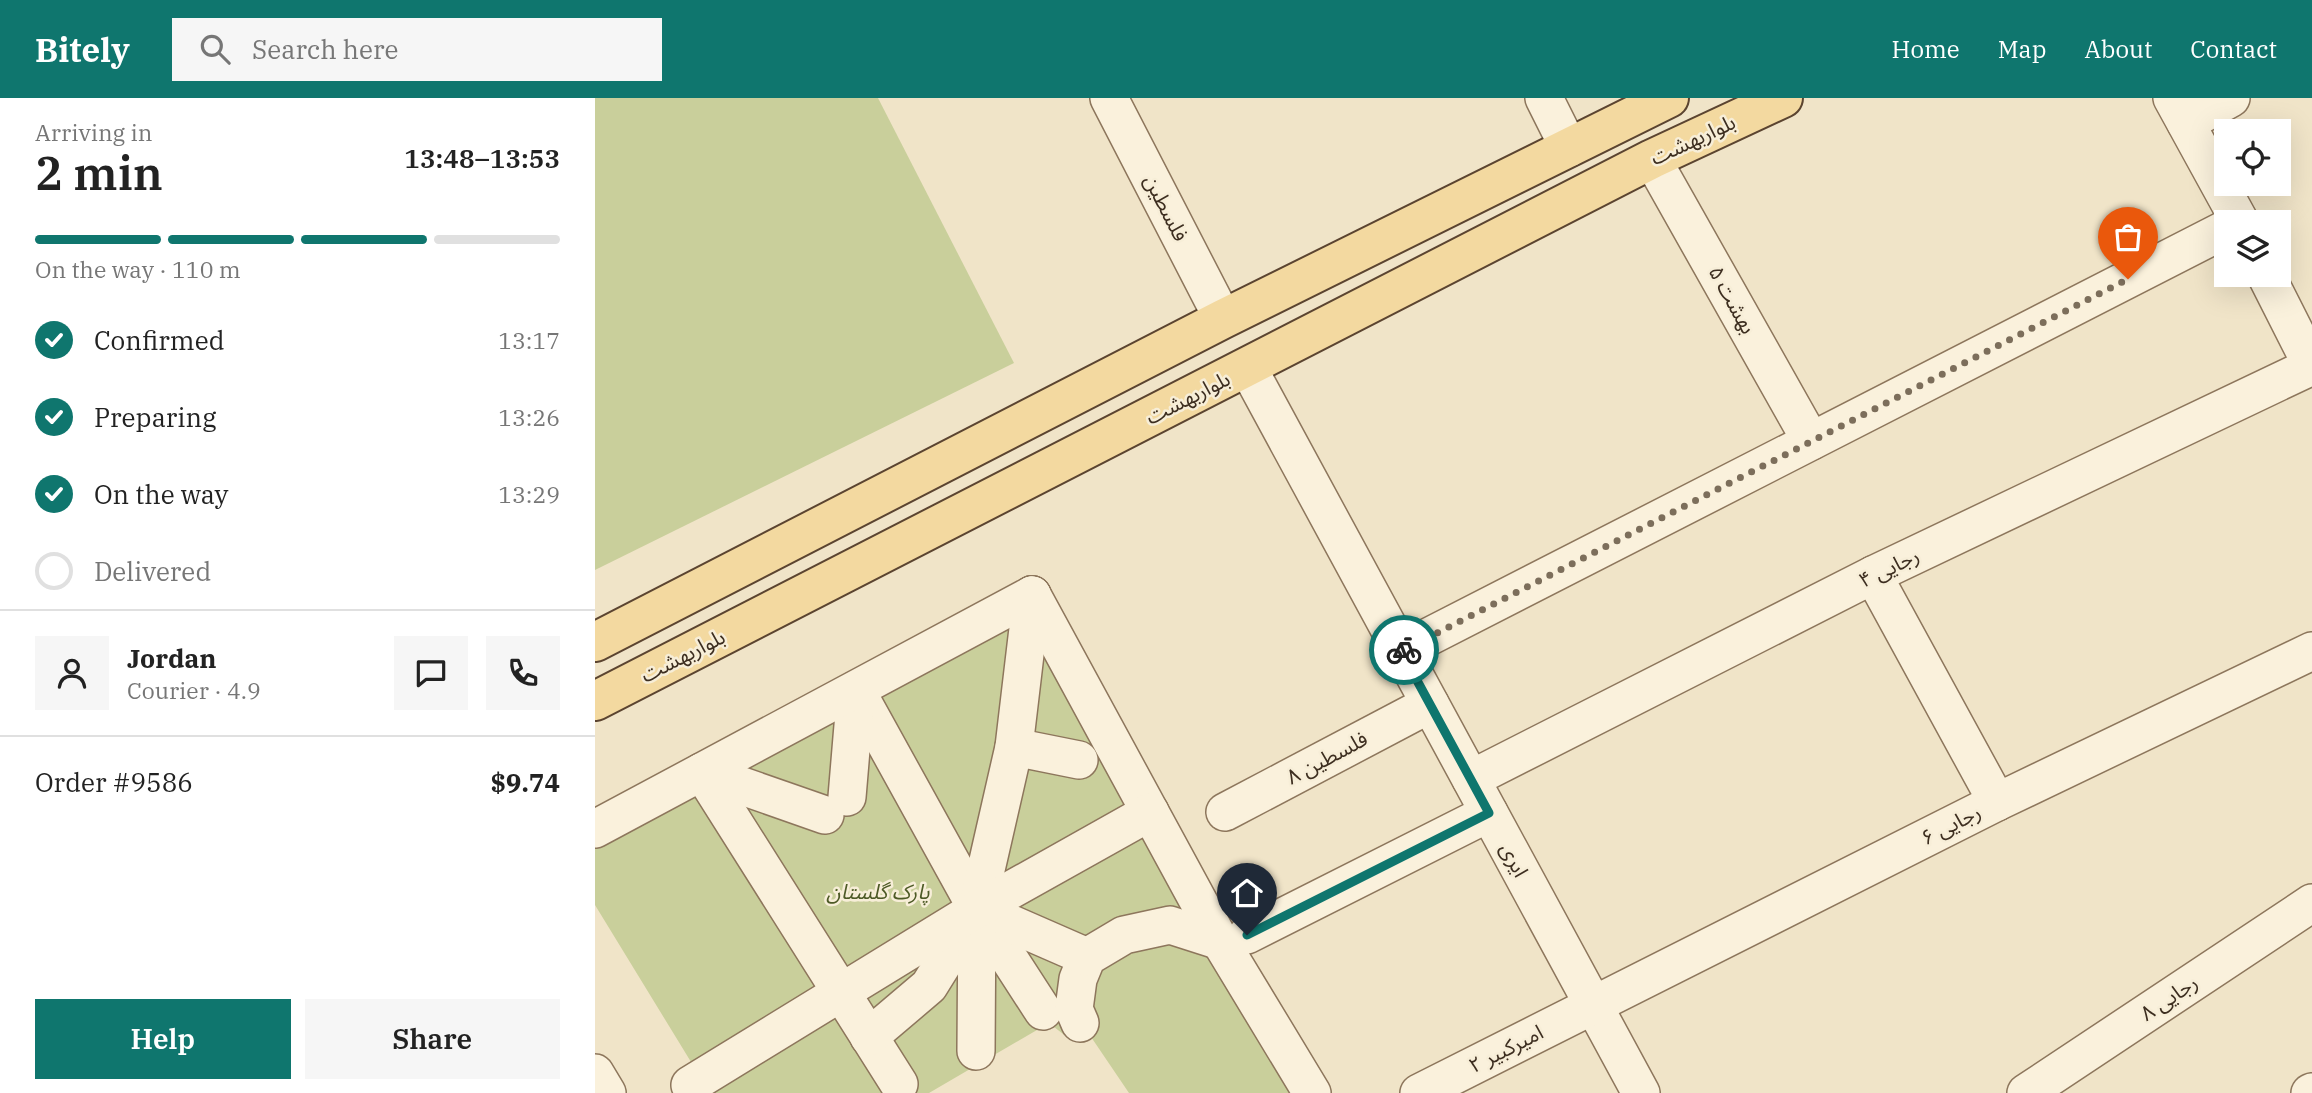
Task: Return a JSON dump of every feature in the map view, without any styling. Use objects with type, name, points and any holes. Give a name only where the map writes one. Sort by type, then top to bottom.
[{"type":"main road","points":[[595,642],[1223,319],[1669,98]]},
{"type":"main road","name":"بلواربهشت","points":[[595,701],[1652,159],[1783,98]]},
{"type":"street","name":"فلسطین","points":[[1109,98],[1223,319]]},
{"type":"street","points":[[1544,98],[1569,148]]},
{"type":"street","points":[[2231,98],[2179,111],[2233,210]]},
{"type":"street","name":"بهشت ۵","points":[[1652,159],[1811,441]]},
{"type":"street","points":[[1401,651],[2214,235]]},
{"type":"street","points":[[2275,287],[2303,325],[2312,366]]},
{"type":"street","name":"رجایی ۴","points":[[1471,779],[1873,575],[2312,366]]},
{"type":"street","name":"ایری","points":[[1248,368],[1641,1093]]},
{"type":"street","points":[[1873,575],[1997,802]]},
{"type":"street","points":[[595,829],[1032,595]]},
{"type":"street","points":[[976,1051],[977,909],[1014,747],[1032,595]]},
{"type":"street","points":[[1032,595],[1150,812],[1234,938],[1313,1093]]},
{"type":"street","name":"رجایی ۶","points":[[1593,1005],[1997,802],[2312,651]]},
{"type":"street","points":[[702,772],[836,806],[856,690]]},
{"type":"street","points":[[856,690],[977,909],[1043,1011]]},
{"type":"street","name":"فلسطین ۸","points":[[1225,812],[1430,704]]},
{"type":"street","points":[[1014,747],[1079,760]]},
{"type":"street","points":[[702,772],[899,1084]]},
{"type":"street","points":[[690,1085],[977,909],[1150,812]]},
{"type":"street","points":[[1080,1023],[1074,1009],[1077,979],[1087,957],[1124,935],[1170,925],[1234,938],[1489,813]]},
{"type":"street","name":"رجایی ۸","points":[[2026,1093],[2312,903]]},
{"type":"street","points":[[977,909],[1087,957]]},
{"type":"street","points":[[869,1037],[929,986],[977,909]]},
{"type":"street","name":"امیرکبیر ۲","points":[[1419,1093],[1593,1005]]},
{"type":"street","points":[[595,1073],[607,1093]]},
{"type":"green space","points":[[595,98],[878,98],[1014,363],[595,570]]},
{"type":"green space","name":"پارک گلستان","points":[[1036,580],[1311,1093],[1129,1093],[1087,1031],[1072,1041],[1049,1023],[929,1093],[710,1093],[595,905],[595,819]]},
{"type":"way so far","points":[[1404,650],[2128,279]]},
{"type":"route","points":[[1247,935],[1489,813],[1401,651],[1404,650]]}]
